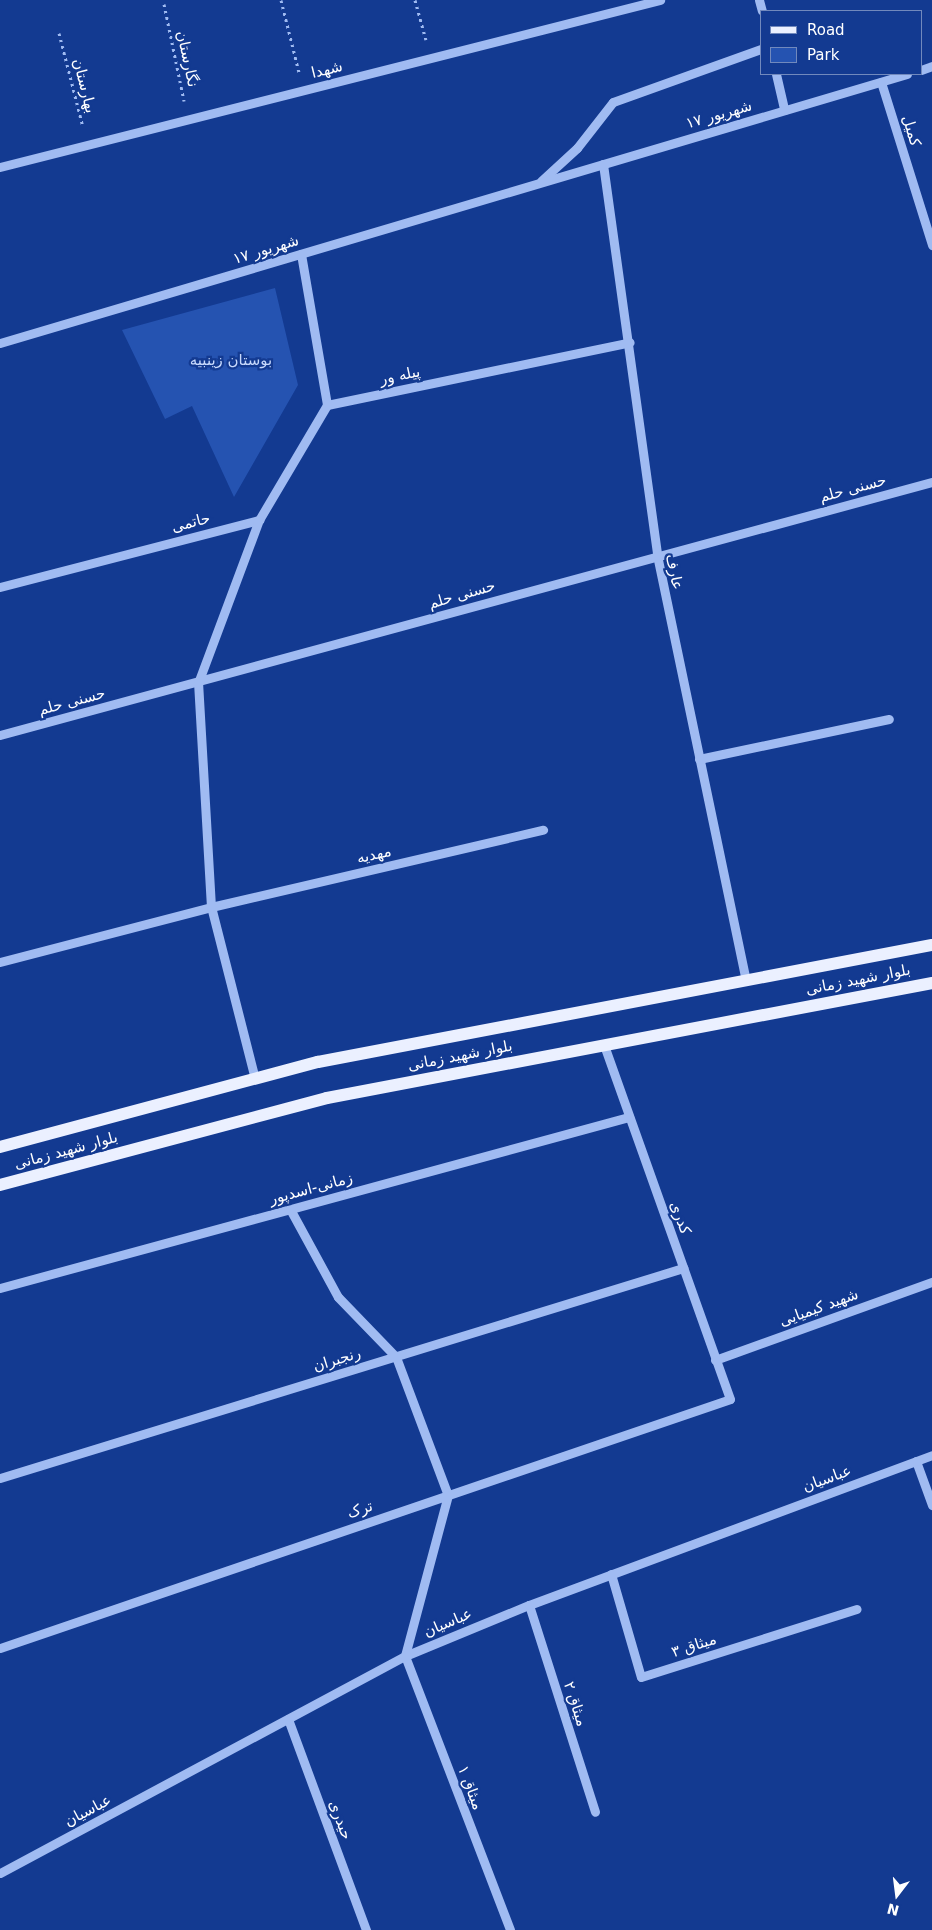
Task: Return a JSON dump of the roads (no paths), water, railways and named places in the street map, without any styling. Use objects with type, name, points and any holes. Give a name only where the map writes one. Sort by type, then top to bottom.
[{"type":"main road","name":"بلوار شهید زمانی","points":[[0,1147],[318,1062],[932,945]]},
{"type":"main road","name":"بلوار شهید زمانی","points":[[0,1185],[327,1098],[932,983]]},
{"type":"street","name":"شهدا","points":[[0,167],[660,0]]},
{"type":"street","name":"۱۷ شهریور","points":[[539,183],[577,148],[613,102],[760,49]]},
{"type":"street","points":[[776,75],[784,110]]},
{"type":"street","name":"۱۷ شهریور","points":[[0,343],[904,75]]},
{"type":"street","name":"کمیل","points":[[881,82],[932,245]]},
{"type":"street","name":"عارف","points":[[604,164],[630,342],[657,555],[746,980]]},
{"type":"street","points":[[255,1079],[211,907],[198,683],[259,520],[327,405],[301,254]]},
{"type":"street","name":"پیله ور","points":[[327,405],[630,342]]},
{"type":"street","name":"حسنی حلم","points":[[0,735],[198,683],[657,555],[932,482]]},
{"type":"street","name":"حاتمی","points":[[0,587],[259,520]]},
{"type":"street","points":[[699,759],[889,719]]},
{"type":"street","name":"مهدیه","points":[[0,962],[211,907],[543,830]]},
{"type":"street","name":"کدری","points":[[604,1045],[730,1399]]},
{"type":"street","name":"زمانی-اسدپور","points":[[0,1288],[629,1117]]},
{"type":"street","points":[[290,1209],[338,1297],[396,1356],[448,1495],[405,1656]]},
{"type":"street","name":"رنجبران","points":[[0,1478],[683,1268]]},
{"type":"street","name":"شهید کیمیایی","points":[[715,1360],[932,1282]]},
{"type":"street","name":"ترک","points":[[0,1648],[730,1399]]},
{"type":"street","name":"عباسیان","points":[[0,1873],[405,1656],[610,1574],[932,1455]]},
{"type":"street","points":[[916,1461],[932,1505]]},
{"type":"street","name":"میثاق ۳","points":[[610,1574],[641,1677],[857,1609]]},
{"type":"street","name":"میثاق ۲","points":[[529,1605],[595,1812]]},
{"type":"street","name":"میثاق ۱","points":[[405,1656],[510,1930]]},
{"type":"street","name":"حیدری","points":[[288,1719],[366,1930]]},
{"type":"park label","name":"بوستان زینبیه","points":[[231,361]]}]
